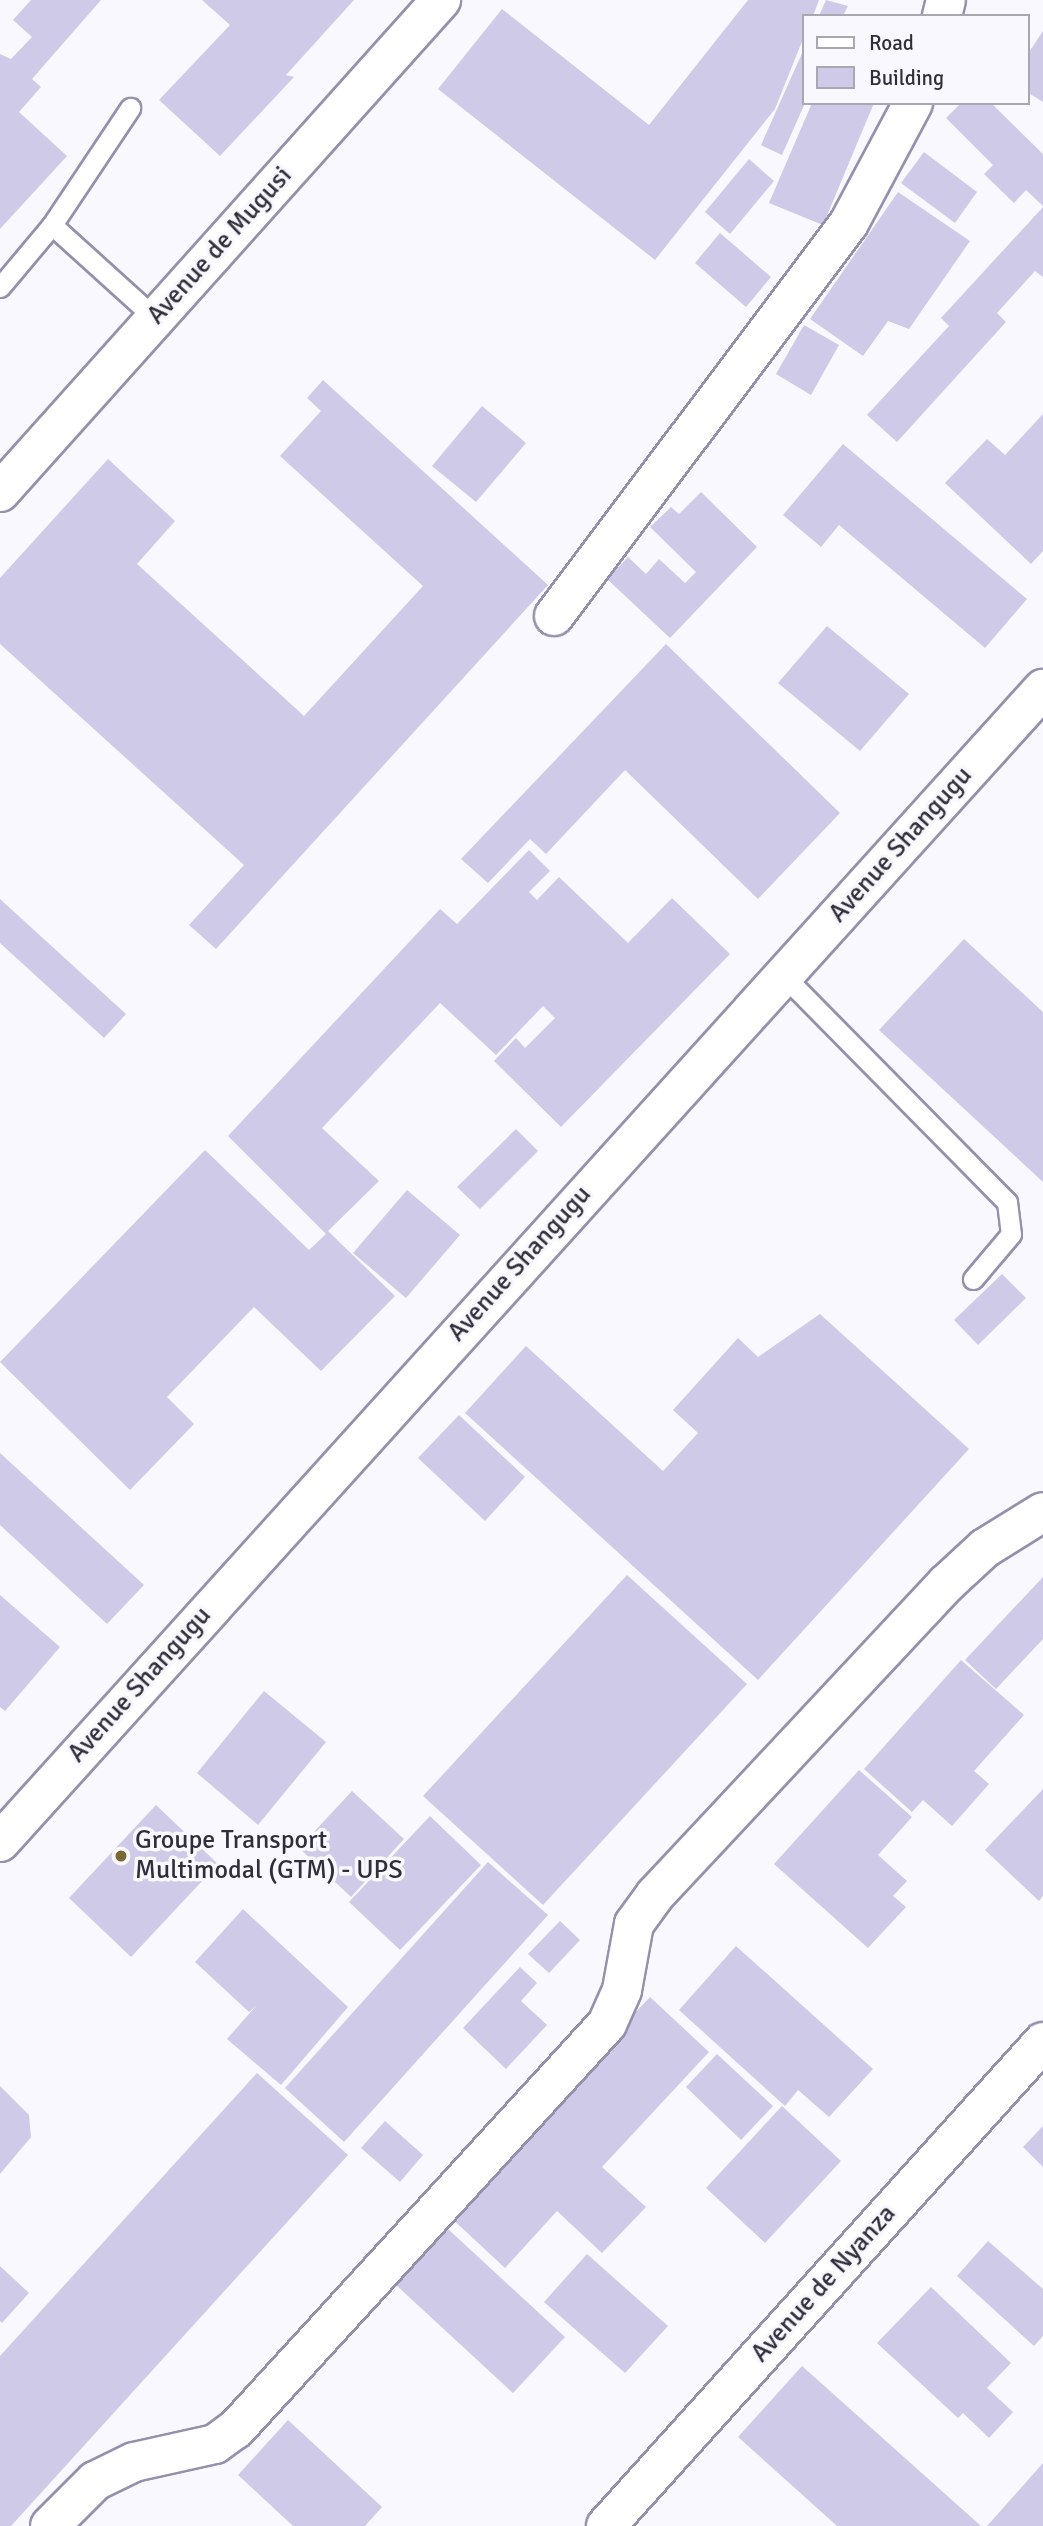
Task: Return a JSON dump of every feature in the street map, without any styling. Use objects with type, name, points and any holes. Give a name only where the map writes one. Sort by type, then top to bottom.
[{"type":"street","name":"Avenue de Mugusi","points":[[0,492],[442,0]]},
{"type":"street","points":[[554,616],[849,223],[912,105]]},
{"type":"street","name":"Avenue Shangugu","points":[[0,1842],[1043,689]]},
{"type":"street","points":[[50,2526],[95,2481],[134,2462],[215,2444],[236,2429],[607,2024],[622,1990],[634,1924],[655,1895],[946,1584],[985,1548],[1043,1512]]},
{"type":"street","name":"Avenue de Nyanza","points":[[606,2526],[1043,2042]]},
{"type":"lane","points":[[0,287],[51,225],[130,108]]},
{"type":"lane","points":[[51,225],[155,318]]},
{"type":"lane","points":[[783,975],[1007,1202],[1011,1234],[973,1279]]},
{"type":"building","points":[[31,0],[101,0],[32,79],[41,87],[19,112],[67,156],[0,229],[0,54],[11,59],[32,37],[13,20]]},
{"type":"building","points":[[202,0],[354,0],[286,75],[294,77],[220,156],[159,100],[230,25]]},
{"type":"building","points":[[748,0],[819,0],[814,14],[802,14],[802,42],[775,109],[655,260],[438,89],[502,9],[649,125]]},
{"type":"building","points":[[826,0],[848,6],[844,14],[820,14]]},
{"type":"building","points":[[1043,31],[1043,102],[1029,93],[1029,52]]},
{"type":"building","points":[[802,53],[802,105],[804,105],[782,155],[761,145]]},
{"type":"building","points":[[811,105],[873,105],[823,225],[769,203]]},
{"type":"building","points":[[959,105],[993,105],[1043,154],[1043,206],[1026,190],[1014,203],[984,174],[993,165],[946,118]]},
{"type":"building","points":[[924,152],[977,192],[955,223],[901,183]]},
{"type":"building","points":[[749,159],[774,181],[730,234],[705,212]]},
{"type":"building","points":[[898,192],[970,241],[909,329],[888,321],[863,356],[810,319]]},
{"type":"building","points":[[1043,207],[1043,277],[1035,271],[997,313],[1006,322],[897,442],[867,415],[949,326],[941,318]]},
{"type":"building","points":[[720,233],[771,277],[746,307],[695,263]]},
{"type":"building","points":[[804,325],[839,345],[811,395],[776,374]]},
{"type":"building","points":[[323,380],[548,585],[216,949],[189,925],[244,865],[0,644],[0,578],[108,459],[175,521],[137,564],[304,716],[423,586],[280,456],[321,411],[307,398]]},
{"type":"building","points":[[482,406],[526,443],[476,502],[432,466]]},
{"type":"building","points":[[1043,414],[1043,551],[1031,564],[945,483],[987,439],[1005,455]]},
{"type":"building","points":[[843,444],[1027,599],[985,648],[839,525],[821,547],[783,515]]},
{"type":"building","points":[[701,492],[757,547],[670,638],[607,579],[628,557],[646,574],[659,559],[685,583],[696,572],[650,527],[671,507],[679,514]]},
{"type":"building","points":[[827,626],[909,694],[860,751],[778,683]]},
{"type":"building","points":[[666,644],[840,813],[758,899],[625,770],[546,854],[530,839],[488,883],[461,859]]},
{"type":"building","points":[[529,850],[550,871],[529,892],[537,900],[559,877],[628,943],[672,898],[730,954],[561,1127],[494,1061],[516,1038],[525,1048],[555,1018],[543,1006],[496,1055],[440,1003],[322,1128],[379,1181],[328,1231],[395,1296],[321,1371],[254,1307],[167,1397],[194,1424],[130,1490],[0,1362],[205,1150],[309,1250],[326,1234],[228,1136],[440,909],[457,924]]},
{"type":"building","points":[[0,899],[126,1014],[104,1038],[0,943]]},
{"type":"building","points":[[964,939],[1043,1012],[1043,1182],[879,1030]]},
{"type":"building","points":[[516,1129],[538,1151],[480,1209],[457,1187]]},
{"type":"building","points":[[407,1190],[460,1235],[406,1298],[353,1253]]},
{"type":"building","points":[[1002,1274],[1026,1298],[978,1345],[954,1320]]},
{"type":"building","points":[[820,1314],[969,1449],[758,1680],[465,1413],[526,1346],[663,1471],[698,1433],[673,1410],[738,1338],[758,1357]]},
{"type":"building","points":[[459,1415],[525,1477],[485,1521],[418,1458]]},
{"type":"building","points":[[0,1453],[144,1585],[107,1624],[0,1525]]},
{"type":"building","points":[[627,1575],[747,1684],[543,1905],[423,1796]]},
{"type":"building","points":[[1043,1577],[1043,1639],[996,1689],[965,1660]]},
{"type":"building","points":[[0,1595],[60,1647],[5,1711],[0,1707]]},
{"type":"building","points":[[961,1660],[1024,1715],[974,1771],[989,1784],[952,1826],[923,1800],[912,1812],[864,1769]]},
{"type":"building","points":[[264,1691],[326,1742],[258,1825],[197,1773]]},
{"type":"building","points":[[859,1770],[912,1817],[878,1855],[907,1881],[893,1896],[906,1907],[868,1948],[774,1864]]},
{"type":"building","points":[[1043,1789],[1043,1896],[1039,1901],[985,1850]]},
{"type":"building","points":[[352,1791],[404,1839],[351,1897],[299,1848]]},
{"type":"building","points":[[156,1805],[218,1864],[131,1957],[69,1898]]},
{"type":"building","points":[[430,1816],[481,1865],[400,1950],[349,1902]]},
{"type":"building","points":[[488,1862],[548,1915],[344,2142],[285,2088]]},
{"type":"building","points":[[243,1909],[348,2007],[281,2085],[227,2039],[256,2006],[249,2012],[195,1962]]},
{"type":"building","points":[[560,1921],[580,1940],[549,1973],[528,1954]]},
{"type":"building","points":[[736,1946],[873,2069],[829,2117],[798,2090],[785,2106],[679,2010]]},
{"type":"building","points":[[520,1967],[537,1983],[521,2001],[547,2025],[506,2069],[463,2028]]},
{"type":"building","points":[[650,1997],[709,2052],[602,2167],[646,2207],[602,2253],[557,2211],[505,2268],[447,2214]]},
{"type":"building","points":[[717,2054],[773,2106],[741,2140],[686,2087]]},
{"type":"building","points":[[257,2073],[348,2155],[11,2526],[0,2526],[0,2356]]},
{"type":"building","points":[[0,2086],[29,2115],[31,2137],[0,2174]]},
{"type":"building","points":[[782,2106],[841,2161],[765,2243],[706,2188]]},
{"type":"building","points":[[385,2121],[423,2155],[400,2182],[361,2148]]},
{"type":"building","points":[[1043,2126],[1043,2167],[1023,2147]]},
{"type":"building","points":[[448,2229],[565,2337],[513,2393],[396,2285]]},
{"type":"building","points":[[988,2241],[1043,2289],[1043,2336],[1034,2346],[957,2276]]},
{"type":"building","points":[[587,2254],[668,2326],[625,2373],[544,2302]]},
{"type":"building","points":[[0,2266],[29,2293],[2,2323],[0,2321]]},
{"type":"building","points":[[931,2287],[1011,2363],[987,2388],[1013,2412],[989,2438],[963,2413],[958,2418],[877,2343]]},
{"type":"building","points":[[802,2366],[981,2526],[837,2526],[738,2437]]},
{"type":"building","points":[[288,2420],[382,2507],[365,2526],[293,2526],[238,2475]]},
{"type":"building","points":[[1043,2463],[1043,2526],[987,2526]]},
{"type":"place","name":"Groupe Transport Multimodal (GTM) - UPS","points":[[121,1856]]}]
